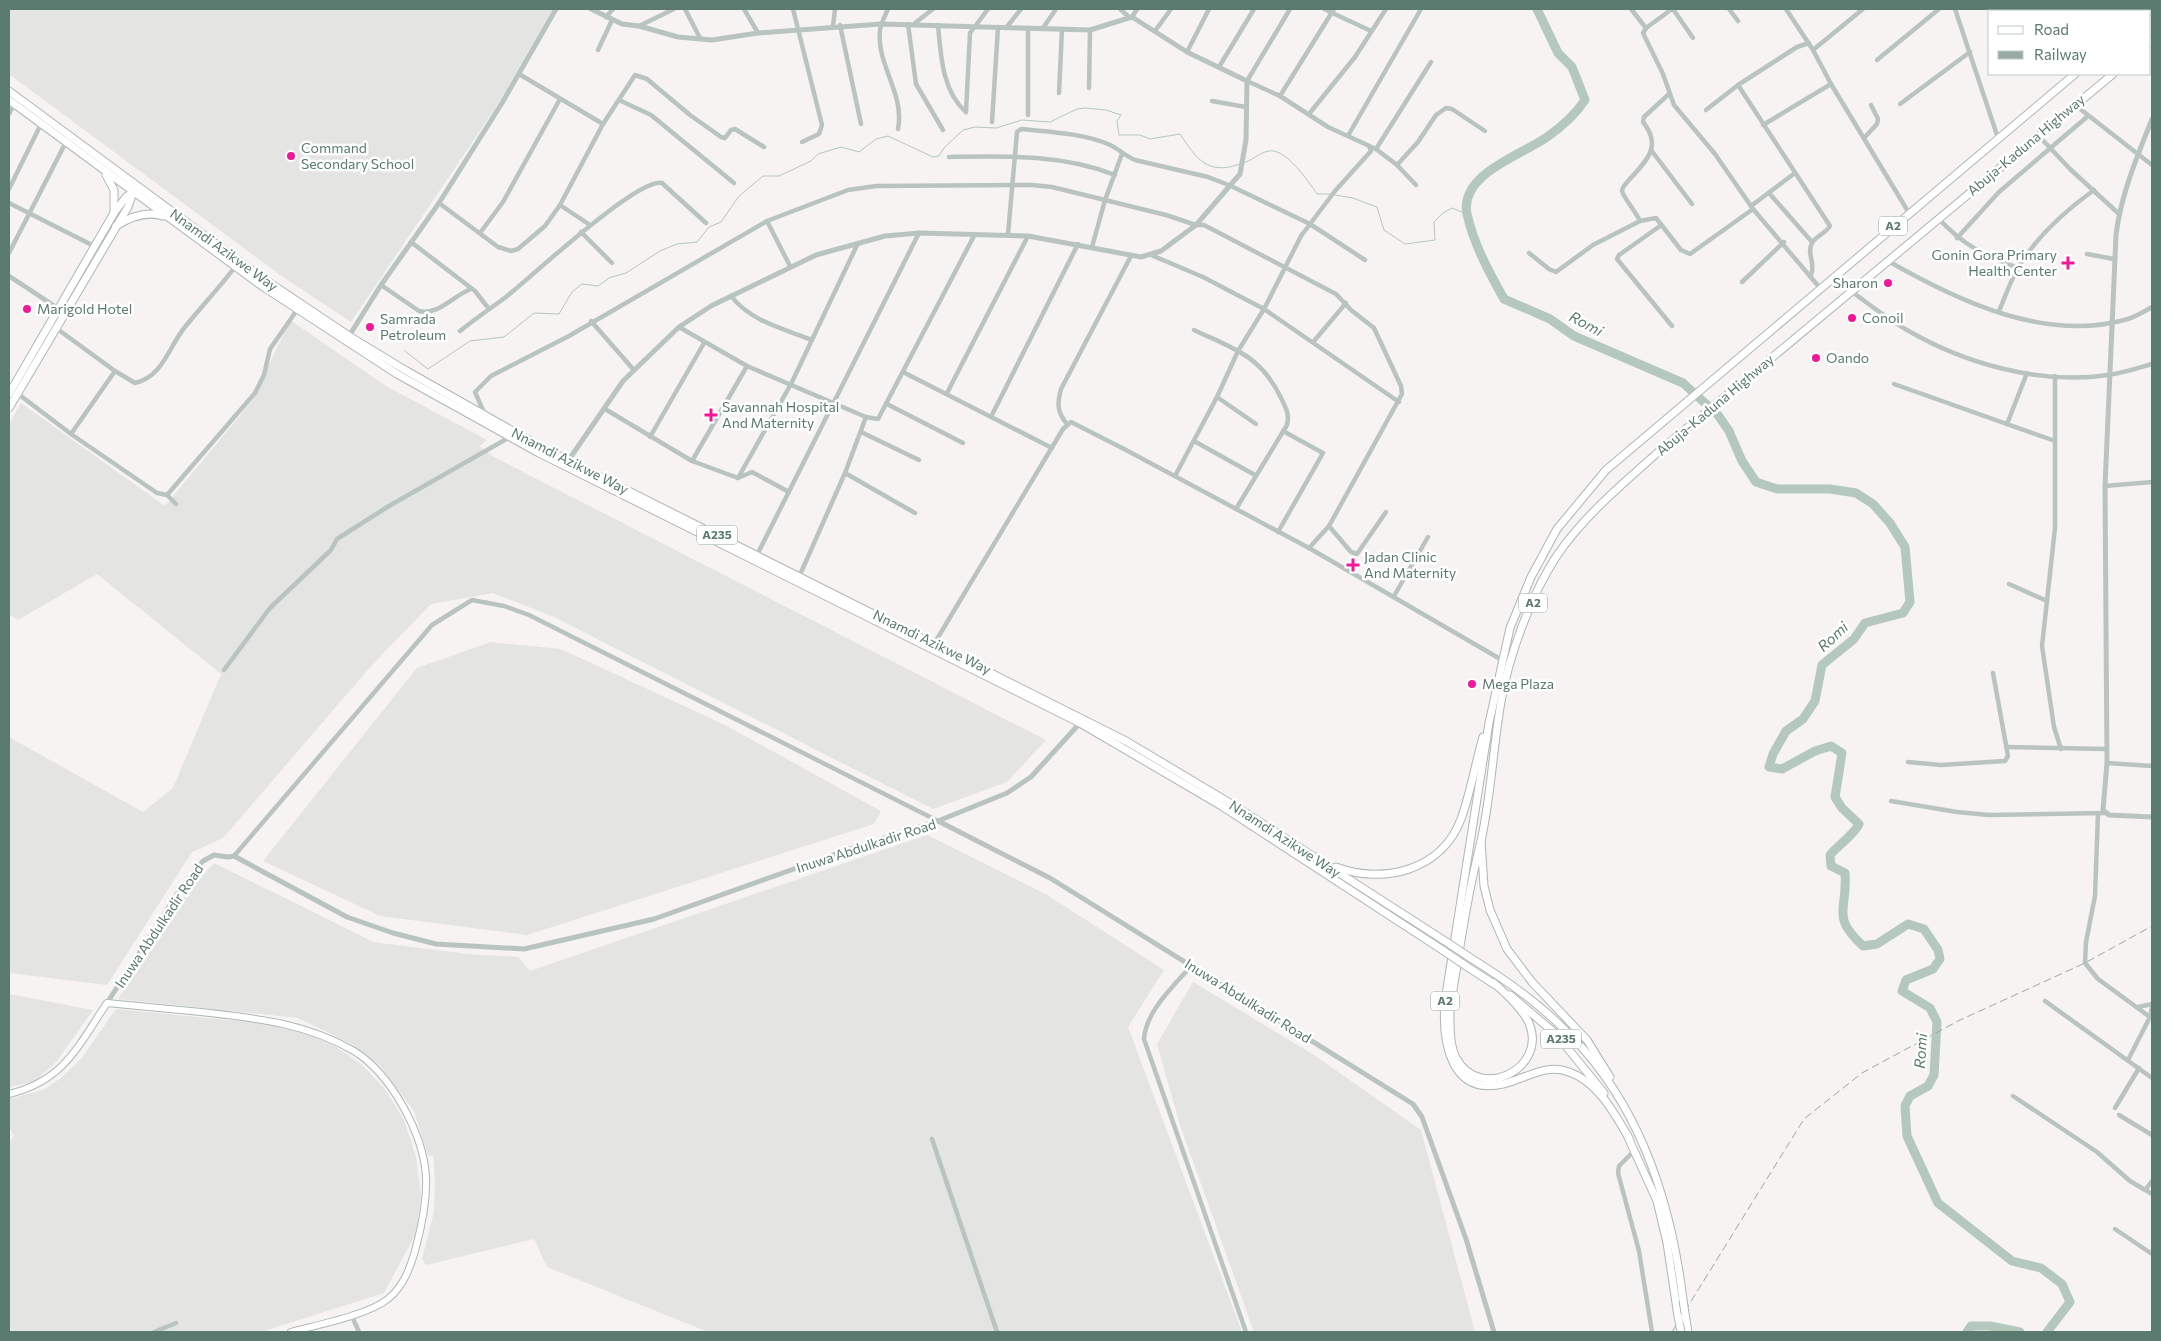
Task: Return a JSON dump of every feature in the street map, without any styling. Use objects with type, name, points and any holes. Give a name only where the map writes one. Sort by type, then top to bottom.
[{"type":"main road","name":"Abuja-Kaduna Highway","points":[[1489,723],[1502,660],[1519,603],[1557,529],[1606,470],[1676,408],[2074,75]]},
{"type":"main road","name":"Abuja-Kaduna Highway","points":[[1481,841],[1501,700],[1507,674],[1523,625],[1548,571],[1566,544],[1607,499],[1656,454],[2112,75]]},
{"type":"main road","name":"Nnamdi Azikwe Way","points":[[9,91],[258,275],[349,336],[487,418],[568,461],[934,644],[1165,764],[1514,986],[1564,1028],[1608,1080],[1631,1118],[1666,1207],[1675,1241],[1688,1332]]},
{"type":"main road","name":"Nnamdi Azikwe Way","points":[[11,102],[235,267],[297,310],[381,364],[510,437],[1082,721],[1220,805],[1494,983],[1539,1018],[1570,1049],[1602,1091],[1629,1138],[1657,1201],[1667,1243],[1681,1332]]},
{"type":"main road","points":[[97,165],[106,175],[114,190],[114,213]]},
{"type":"main road","points":[[9,408],[128,207],[133,192],[127,181],[118,172]]},
{"type":"main road","points":[[133,192],[148,195]]},
{"type":"main road","points":[[9,394],[12,382],[59,309],[114,213],[122,201],[133,192]]},
{"type":"main road","points":[[116,226],[146,214],[160,215],[174,222]]},
{"type":"main road","points":[[1323,863],[1359,874],[1391,874],[1413,868],[1438,853],[1452,836],[1461,819],[1489,723]]},
{"type":"main road","name":"A2","points":[[1489,723],[1445,1001],[1444,1027],[1447,1049],[1455,1068],[1469,1080],[1478,1084],[1504,1084],[1532,1073],[1553,1069],[1578,1076],[1595,1088],[1629,1138]]},
{"type":"main road","points":[[1481,841],[1474,866],[1451,999],[1450,1031],[1456,1057],[1462,1066],[1479,1077],[1491,1080],[1510,1075],[1519,1068],[1530,1053],[1532,1043],[1529,1022],[1494,983]]},
{"type":"main road","name":"A2","points":[[1481,841],[1484,886],[1490,910],[1507,949],[1532,982],[1587,1040],[1631,1118]]},
{"type":"main road","name":"Inuwa Abdulkadir Road","points":[[9,1094],[40,1084],[65,1065],[107,1003],[276,1020],[318,1032],[356,1052],[386,1080],[404,1108],[417,1138],[426,1175],[423,1215],[413,1260],[400,1286],[388,1299],[375,1307],[291,1332]]},
{"type":"street","points":[[349,336],[381,284],[439,203],[519,74],[556,9]]},
{"type":"street","points":[[591,9],[612,20],[678,37],[724,39],[758,33],[833,26],[881,24],[1090,30],[1131,17],[1137,9]]},
{"type":"street","points":[[606,17],[613,9]]},
{"type":"street","points":[[639,26],[674,9]]},
{"type":"street","points":[[685,9],[700,38]]},
{"type":"street","points":[[744,9],[758,33]]},
{"type":"street","points":[[793,9],[822,126],[819,134],[802,142]]},
{"type":"street","points":[[833,26],[835,9]]},
{"type":"street","points":[[888,9],[881,24],[880,43],[900,108],[898,128]]},
{"type":"street","points":[[915,24],[933,9]]},
{"type":"street","points":[[938,25],[943,76],[958,105],[966,112],[970,34],[988,9]]},
{"type":"street","points":[[1006,28],[1021,9]]},
{"type":"street","points":[[1043,28],[1056,9]]},
{"type":"street","points":[[1120,9],[1188,52],[1280,96],[1328,127],[1349,134],[1376,149],[1397,165],[1416,185]]},
{"type":"street","points":[[1156,32],[1171,9]]},
{"type":"street","points":[[1188,52],[1209,9]]},
{"type":"street","points":[[1219,67],[1254,9]]},
{"type":"street","points":[[568,461],[633,369],[679,327],[711,306],[816,255],[885,236],[919,233],[1028,236],[1078,244],[1131,256],[1151,255],[1161,251],[1196,226],[1240,174],[1244,161],[1246,140],[1247,81],[1290,9]]},
{"type":"street","points":[[1324,9],[1333,11],[1371,31]]},
{"type":"street","points":[[1309,114],[1355,56],[1386,9]]},
{"type":"street","points":[[1349,134],[1421,9]]},
{"type":"street","points":[[1631,9],[1646,28]]},
{"type":"street","points":[[1694,38],[1673,9],[1646,28],[1643,38],[1663,74],[1674,105],[1715,154],[1752,207],[1784,242],[1820,288]]},
{"type":"street","points":[[1730,9],[1738,21]]},
{"type":"street","points":[[1786,9],[1809,43],[1831,84],[1909,213]]},
{"type":"street","points":[[1813,50],[1863,9]]},
{"type":"street","points":[[1877,60],[1939,9]]},
{"type":"street","points":[[1957,10],[1998,138]]},
{"type":"street","points":[[1280,96],[1333,11]]},
{"type":"street","points":[[598,50],[612,20]]},
{"type":"street","points":[[908,24],[916,84],[943,130]]},
{"type":"street","points":[[840,26],[861,124]]},
{"type":"street","points":[[992,122],[998,27]]},
{"type":"street","points":[[1028,28],[1028,115]]},
{"type":"street","points":[[1059,94],[1062,30]]},
{"type":"street","points":[[1089,88],[1090,30]]},
{"type":"street","points":[[1706,110],[1738,85],[1796,47],[1809,43]]},
{"type":"street","points":[[1900,104],[1970,52]]},
{"type":"street","points":[[1376,149],[1431,62]]},
{"type":"street","points":[[519,74],[603,124]]},
{"type":"street","points":[[439,203],[505,250],[518,249],[546,226],[560,205],[603,124],[635,75],[640,75],[721,137],[725,138],[735,129],[764,147]]},
{"type":"street","points":[[1763,125],[1831,84]]},
{"type":"street","points":[[1738,85],[1830,226],[1812,242],[1810,251],[1814,267],[1811,275]]},
{"type":"street","points":[[1616,196],[1648,157],[1651,150],[1653,138],[1643,122],[1644,118],[1669,94]]},
{"type":"street","points":[[480,233],[503,202],[560,99]]},
{"type":"street","points":[[619,100],[650,115],[734,183]]},
{"type":"street","points":[[1212,101],[1246,107]]},
{"type":"street","points":[[9,114],[11,102]]},
{"type":"street","points":[[1864,138],[1877,124],[1878,119],[1871,104]]},
{"type":"street","points":[[2075,105],[2152,165]]},
{"type":"street","points":[[1397,165],[1418,142],[1436,115],[1446,108],[1452,109],[1486,132]]},
{"type":"street","points":[[1957,238],[1983,207],[2088,116]]},
{"type":"street","points":[[2105,813],[2107,763],[2105,486],[2114,259],[2118,213],[2152,119]]},
{"type":"street","points":[[9,189],[41,124]]},
{"type":"street","points":[[1008,234],[1017,132],[1021,129],[1096,139],[1111,145],[1122,154],[1144,162],[1208,177],[1310,224],[1365,260]]},
{"type":"street","points":[[2038,135],[2118,213]]},
{"type":"street","points":[[9,252],[66,142]]},
{"type":"street","points":[[1175,476],[1217,397],[1238,351],[1264,309],[1301,236],[1335,191],[1371,152],[1369,146]]},
{"type":"street","points":[[1651,150],[1692,204]]},
{"type":"street","points":[[1092,247],[1105,200],[1122,154]]},
{"type":"street","points":[[949,157],[1015,156],[1086,165],[1114,175]]},
{"type":"street","points":[[1529,253],[1549,269],[1556,272],[1593,245],[1640,221],[1656,218],[1660,226],[1682,250],[1690,254],[1795,173]]},
{"type":"street","points":[[460,331],[572,242],[590,224],[619,204],[658,182],[662,182],[706,223]]},
{"type":"street","points":[[487,418],[476,396],[477,388],[491,376],[569,336],[591,321],[767,221],[848,190],[876,186],[1011,184],[1052,187],[1166,215],[1196,226],[1204,225],[1336,294],[1377,332],[1402,390],[1398,402],[1328,526],[1309,548]]},
{"type":"street","points":[[1999,311],[2018,268],[2057,220],[2094,190]]},
{"type":"street","points":[[1622,191],[1640,221]]},
{"type":"street","points":[[1769,193],[1812,242]]},
{"type":"street","points":[[9,203],[96,247]]},
{"type":"street","points":[[560,205],[590,224]]},
{"type":"street","points":[[1938,218],[1957,238],[1976,251],[2018,268]]},
{"type":"street","points":[[767,221],[790,266]]},
{"type":"street","points":[[1660,226],[1617,259],[1672,326]]},
{"type":"street","points":[[581,232],[612,263]]},
{"type":"street","points":[[757,555],[919,233]]},
{"type":"street","points":[[679,327],[747,366],[835,402],[866,417],[878,419],[975,234]]},
{"type":"street","points":[[947,393],[1028,236]]},
{"type":"street","points":[[411,242],[471,289],[489,309]]},
{"type":"street","points":[[738,478],[791,384],[858,242]]},
{"type":"street","points":[[1742,282],[1784,242]]},
{"type":"street","points":[[992,416],[1078,244]]},
{"type":"street","points":[[2086,254],[2114,259]]},
{"type":"street","points":[[1151,255],[1264,309],[1314,341],[1398,402]]},
{"type":"street","points":[[1067,424],[1059,411],[1057,403],[1061,389],[1131,256]]},
{"type":"street","points":[[1888,261],[1934,287],[2018,318],[2048,324],[2112,323],[2131,318],[2152,307]]},
{"type":"street","points":[[56,328],[115,371],[135,383],[147,381],[164,361],[184,328],[235,267]]},
{"type":"street","points":[[9,276],[59,309]]},
{"type":"street","points":[[381,284],[419,311],[425,312],[433,311],[471,289]]},
{"type":"street","points":[[1851,292],[1908,331],[1939,346],[1975,360],[2027,373],[2076,377],[2109,375],[2152,364]]},
{"type":"street","points":[[731,296],[739,306],[752,315],[812,340]]},
{"type":"street","points":[[1314,341],[1346,303]]},
{"type":"street","points":[[167,495],[255,392],[264,375],[270,349],[297,310]]},
{"type":"street","points":[[591,321],[633,369]]},
{"type":"street","points":[[1194,330],[1238,351],[1256,362],[1271,378],[1288,411],[1289,418],[1284,432],[1255,475],[1236,509]]},
{"type":"street","points":[[650,437],[704,343]]},
{"type":"street","points":[[692,461],[747,366]]},
{"type":"street","points":[[71,434],[115,371]]},
{"type":"street","points":[[903,372],[1052,448]]},
{"type":"street","points":[[2007,424],[2027,373]]},
{"type":"street","points":[[2055,376],[2055,528],[2042,646],[2051,710],[2061,749]]},
{"type":"street","points":[[1894,384],[2055,441]]},
{"type":"street","points":[[18,393],[71,434],[158,493],[167,495],[176,504]]},
{"type":"street","points":[[1217,397],[1256,424]]},
{"type":"street","points":[[887,404],[963,442]]},
{"type":"street","points":[[605,409],[692,461],[738,478],[752,472],[789,492]]},
{"type":"street","points":[[799,576],[845,473],[866,417]]},
{"type":"street","points":[[934,644],[1067,424],[1074,423],[1309,548],[1502,660]]},
{"type":"street","points":[[860,432],[919,460]]},
{"type":"street","points":[[1278,532],[1324,453],[1284,432]]},
{"type":"street","points":[[224,670],[270,608],[331,550],[337,539],[388,506],[510,437]]},
{"type":"street","points":[[1194,440],[1255,475]]},
{"type":"street","points":[[845,473],[915,513]]},
{"type":"street","points":[[2105,486],[2152,482]]},
{"type":"street","points":[[1328,526],[1351,552],[1357,554],[1386,512]]},
{"type":"street","points":[[1394,596],[1428,537]]},
{"type":"street","points":[[2009,584],[2047,601]]},
{"type":"street","points":[[234,856],[432,625],[472,600],[504,606],[528,615],[938,820],[1006,793],[1031,777],[1082,721]]},
{"type":"street","points":[[1908,762],[1941,765],[2000,763],[2007,758],[1993,673]]},
{"type":"street","points":[[2006,747],[2106,749]]},
{"type":"street","points":[[2107,763],[2152,766]]},
{"type":"street","points":[[1891,802],[1989,815],[2105,813],[2109,815],[2152,816]]},
{"type":"street","points":[[2098,813],[2094,896],[2086,942],[2085,962],[2098,979],[2138,1007],[2150,1018]]},
{"type":"street","name":"Inuwa Abdulkadir Road","points":[[107,1003],[179,891],[203,860],[214,855],[234,856],[347,917],[383,930],[436,944],[524,950],[654,920],[844,851],[938,820],[1050,878],[1413,1104],[1422,1117],[1462,1230],[1494,1332]]},
{"type":"street","points":[[1191,966],[1151,1015],[1145,1027],[1144,1039],[1246,1332]]},
{"type":"street","points":[[2045,1001],[2152,1078]]},
{"type":"street","points":[[2128,1060],[2150,1018],[2152,1005],[2138,1007]]},
{"type":"street","points":[[2115,1108],[2139,1068]]},
{"type":"street","points":[[2013,1096],[2097,1152],[2130,1180],[2152,1194]]},
{"type":"street","points":[[2119,1115],[2152,1135]]},
{"type":"street","points":[[932,1139],[997,1332]]},
{"type":"street","points":[[1634,1150],[1619,1166],[1618,1173],[1639,1251],[1652,1332]]},
{"type":"street","points":[[2146,1189],[2152,1181]]},
{"type":"street","points":[[2115,1229],[2152,1254]]},
{"type":"street","points":[[351,1314],[359,1332]]},
{"type":"street","points":[[154,1332],[176,1323]]},
{"type":"shaded area","name":"Command Secondary School","points":[[9,9],[553,9],[496,107],[351,322],[280,275],[9,74]]},
{"type":"shaded area","points":[[290,320],[386,386],[487,440],[479,446],[494,457],[1046,740],[1007,782],[933,809],[554,617],[493,593],[431,604],[372,665],[223,838],[192,852],[107,985],[9,973],[9,737],[143,812],[173,788],[221,674],[97,574],[18,620],[9,614],[9,424],[21,403],[165,506],[252,401]]},
{"type":"shaded area","points":[[491,642],[561,649],[725,725],[881,811],[874,824],[527,935],[380,916],[263,861],[417,668]]},
{"type":"shaded area","points":[[927,835],[1047,895],[1164,970],[1128,1027],[1242,1332],[708,1332],[547,1267],[534,1239],[426,1265],[422,1259],[434,1212],[435,1179],[433,1155],[428,1156],[414,1111],[380,1066],[352,1044],[298,1018],[118,999],[186,895],[214,863],[373,942],[468,954],[518,957],[530,971]]},
{"type":"shaded area","points":[[1193,982],[1314,1055],[1421,1130],[1475,1332],[1254,1332],[1180,1125],[1157,1044]]},
{"type":"shaded area","points":[[9,994],[93,1010],[57,1061],[34,1082],[9,1087]]},
{"type":"shaded area","points":[[116,1009],[267,1024],[304,1032],[335,1046],[361,1064],[384,1088],[404,1120],[416,1157],[421,1196],[416,1233],[384,1293],[261,1332],[9,1332],[9,1143],[14,1136],[9,1128],[9,1099],[43,1090],[61,1078],[81,1059]]},
{"type":"waterway","name":"Romi","points":[[1537,9],[1558,53],[1572,67],[1585,100],[1573,115],[1553,133],[1495,167],[1482,177],[1473,188],[1467,200],[1467,214],[1474,237],[1504,299],[1550,319],[1574,336],[1683,383],[1718,415],[1729,431],[1742,461],[1756,482],[1777,489],[1830,489],[1856,493],[1873,504],[1890,523],[1905,547],[1910,602],[1903,613],[1865,623],[1854,639],[1822,665],[1815,701],[1803,719],[1786,731],[1773,754],[1769,767],[1782,769],[1815,751],[1831,746],[1842,753],[1835,797],[1842,808],[1859,824],[1853,833],[1830,855],[1831,866],[1845,873],[1843,912],[1847,927],[1863,946],[1877,944],[1908,924],[1924,929],[1938,950],[1940,959],[1933,969],[1906,980],[1902,991],[1930,1008],[1937,1022],[1934,1075],[1928,1086],[1910,1096],[1905,1106],[1907,1136],[1938,1203],[2012,1261],[2041,1268],[2062,1284],[2070,1302],[2047,1332]]},
{"type":"waterway","points":[[405,351],[428,369],[470,341],[504,337],[534,313],[559,314],[572,292],[582,284],[598,286],[609,278],[626,273],[660,251],[677,244],[697,242],[709,227],[721,222],[739,196],[763,176],[779,176],[811,161],[818,154],[841,147],[859,152],[876,139],[888,136],[933,157],[939,156],[944,148],[963,130],[975,127],[996,128],[1022,120],[1050,122],[1077,109],[1085,108],[1106,110],[1121,115],[1117,121],[1119,135],[1140,135],[1150,139],[1180,134],[1197,157],[1211,166],[1219,168],[1240,164]]},
{"type":"waterway","points":[[1244,163],[1260,154],[1276,151],[1296,167],[1317,194],[1331,194]]},
{"type":"waterway","points":[[1335,195],[1353,198],[1377,207],[1384,230],[1405,244],[1435,240],[1434,222],[1443,213],[1452,208],[1467,214]]},
{"type":"waterway","name":"Romi","points":[[1967,1332],[1971,1326],[1990,1326],[2020,1332]]},
{"type":"railway","points":[[1672,1332],[1804,1119],[1862,1073],[1958,1021],[2085,963],[2152,926]]},
{"type":"place","name":"Command Secondary School","points":[[291,156]]},
{"type":"place","name":"Gonin Gora Primary Health Center","points":[[2068,263]]},
{"type":"place","name":"Sharon","points":[[1888,283]]},
{"type":"place","name":"Marigold Hotel","points":[[27,309]]},
{"type":"place","name":"Conoil","points":[[1852,318]]},
{"type":"place","name":"Samrada Petroleum","points":[[370,327]]},
{"type":"place","name":"Oando","points":[[1816,358]]},
{"type":"place","name":"Savannah Hospital And Maternity","points":[[711,415]]},
{"type":"place","name":"Jadan Clinic And Maternity","points":[[1353,565]]},
{"type":"place","name":"Mega Plaza","points":[[1472,684]]}]
